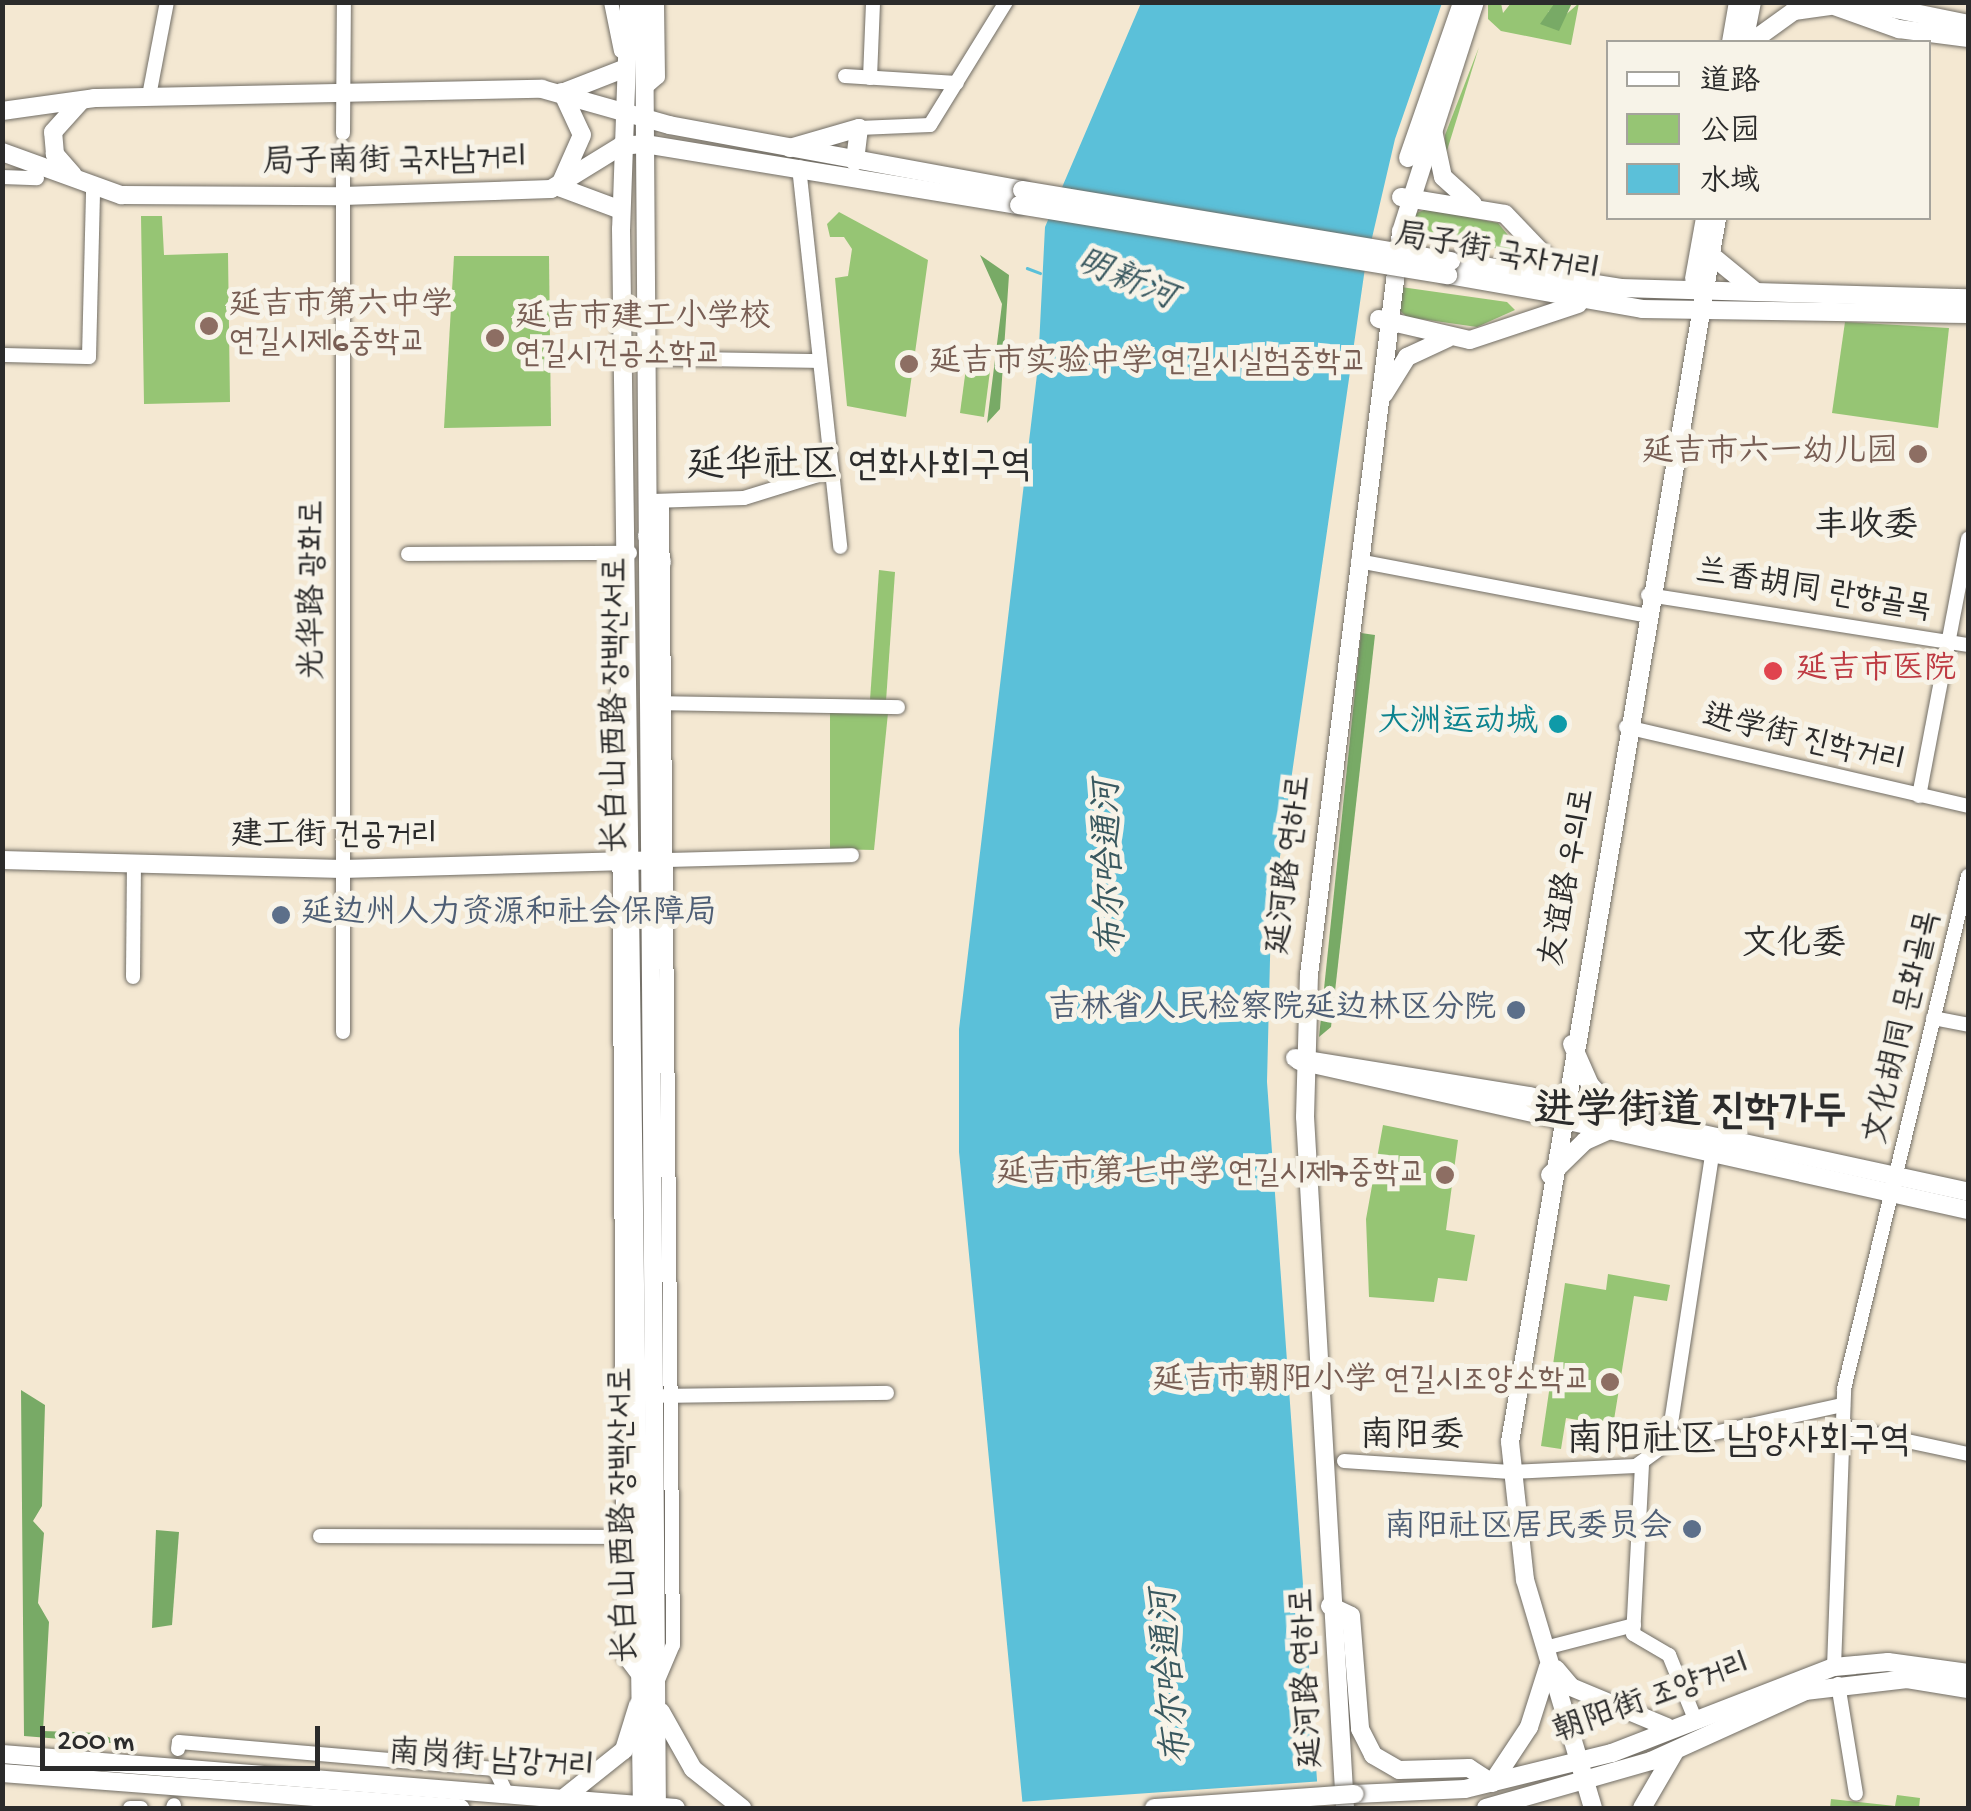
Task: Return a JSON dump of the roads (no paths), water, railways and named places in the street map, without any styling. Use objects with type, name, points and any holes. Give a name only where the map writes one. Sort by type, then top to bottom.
[{"type":"main road","name":"长白山西路 장백산서로","points":[[629,2],[621,50],[624,553],[663,1396],[650,1690]]},
{"type":"main road","name":"长白山西路 장백산서로","points":[[644,2],[645,358],[654,501],[647,536],[656,703],[641,861],[631,1538],[650,1690],[655,1807]]},
{"type":"main road","name":"延河路 연하로","points":[[1336,1808],[1330,1606],[1302,1059],[1383,317],[1403,200],[1462,2]]},
{"type":"main road","name":"延河路 연하로","points":[[1403,200],[1475,2]]},
{"type":"main road","points":[[1726,2],[1736,37]]},
{"type":"main road","points":[[1736,37],[1738,2]]},
{"type":"main road","points":[[1736,37],[1752,2]]},
{"type":"main road","points":[[1861,2],[1968,24]]},
{"type":"main road","points":[[1754,40],[1794,10],[1827,4],[1899,29],[1968,38]]},
{"type":"main road","points":[[2,111],[86,98],[562,92],[596,87],[622,70]]},
{"type":"main road","points":[[562,92],[643,118],[1020,198]]},
{"type":"main road","points":[[562,92],[582,135],[560,187],[621,220]]},
{"type":"main road","points":[[86,98],[53,132],[55,154],[86,184]]},
{"type":"main road","points":[[1433,119],[1443,176],[1478,208]]},
{"type":"main road","points":[[790,148],[860,128],[855,162]]},
{"type":"main road","name":"局子南街 국자남거리","points":[[2,152],[86,184],[343,196],[560,187],[622,146],[645,144],[1020,198]]},
{"type":"main road","name":"局子街 국자거리","points":[[1020,198],[1538,282],[1569,281],[1698,298],[1968,314]]},
{"type":"main road","points":[[1403,200],[1478,208],[1522,225],[1569,281]]},
{"type":"main road","points":[[1383,317],[1484,330],[1534,306],[1538,282],[1536,255],[1503,221],[1403,200]]},
{"type":"main road","name":"友谊路 우의로","points":[[1593,1808],[1520,1553],[1511,1472],[1560,1110],[1698,298],[1704,220]]},
{"type":"main road","name":"友谊路 우의로","points":[[1698,298],[1717,220]]},
{"type":"main road","points":[[1711,255],[1764,294]]},
{"type":"main road","name":"局子街 국자거리","points":[[1538,282],[1584,303],[1764,294],[1968,298]]},
{"type":"main road","points":[[1378,404],[1413,352],[1458,338],[1493,335],[1584,303]]},
{"type":"main road","points":[[1383,317],[1458,338]]},
{"type":"main road","name":"延河路 연하로","points":[[1302,1059],[1378,404],[1383,317]]},
{"type":"main road","points":[[647,536],[662,562]]},
{"type":"main road","name":"建工街 건공거리","points":[[2,860],[342,869],[641,861]]},
{"type":"main road","points":[[1572,1043],[1590,1086],[1615,1122],[1713,1150],[1895,1184],[1968,1192]]},
{"type":"main road","points":[[1302,1059],[1560,1110],[1895,1184],[1968,1210]]},
{"type":"main road","points":[[1550,1176],[1585,1140],[1615,1122]]},
{"type":"main road","points":[[1330,1606],[1353,1622],[1360,1729],[1374,1755],[1399,1770],[1469,1768],[1492,1783],[1528,1727],[1547,1655]]},
{"type":"main road","name":"延河路 연하로","points":[[1330,1606],[1354,1799]]},
{"type":"main road","points":[[1547,1655],[1571,1687],[1673,1728]]},
{"type":"main road","name":"朝阳街 조양거리","points":[[1154,1808],[1354,1799],[1492,1783],[1578,1762],[1695,1719],[1888,1662],[1968,1673]]},
{"type":"main road","name":"朝阳街 조양거리","points":[[1486,1808],[1512,1806],[1675,1751],[1836,1676],[1907,1679],[1968,1689]]},
{"type":"main road","points":[[563,1798],[624,1750],[650,1690]]},
{"type":"main road","points":[[650,1690],[693,1769],[742,1808]]},
{"type":"main road","points":[[1642,1808],[1675,1751]]},
{"type":"main road","name":"南岗街 남강거리","points":[[2,1754],[49,1768],[460,1808]]},
{"type":"main road","points":[[1354,1799],[1374,1755]]},
{"type":"main road","name":"南岗街 남강거리","points":[[2,1774],[49,1768],[506,1793],[655,1807]]},
{"type":"street","points":[[149,96],[167,2]]},
{"type":"street","name":"光华路 광화로","points":[[343,1032],[344,2]]},
{"type":"street","name":"长白山西路 장백산서로","points":[[611,2],[621,50]]},
{"type":"street","name":"长白山西路 장백산서로","points":[[644,89],[658,77],[657,2]]},
{"type":"street","points":[[870,78],[873,2]]},
{"type":"street","points":[[860,128],[930,125],[1006,2]]},
{"type":"street","points":[[845,76],[957,83]]},
{"type":"street","points":[[799,168],[840,547]]},
{"type":"street","points":[[2,177],[36,178]]},
{"type":"street","points":[[2,355],[89,356],[86,184]]},
{"type":"street","points":[[645,358],[817,360]]},
{"type":"street","points":[[654,501],[744,498],[830,471]]},
{"type":"street","name":"长白山西路 장백산서로","points":[[654,501],[662,562],[656,703]]},
{"type":"street","points":[[1919,796],[1968,540]]},
{"type":"street","points":[[408,554],[624,553]]},
{"type":"street","points":[[1358,561],[1645,615]]},
{"type":"street","name":"兰香胡同 란향골목","points":[[1648,595],[1968,645]]},
{"type":"street","points":[[656,703],[898,707]]},
{"type":"street","name":"进学街 진학거리","points":[[1626,727],[1968,806]]},
{"type":"street","points":[[641,861],[852,855]]},
{"type":"street","points":[[134,865],[134,977]]},
{"type":"street","name":"文化胡同 문화골목","points":[[1856,1794],[1836,1676],[1843,1405],[1968,876]]},
{"type":"street","points":[[1932,1018],[1968,1025]]},
{"type":"street","points":[[1668,1443],[1713,1150]]},
{"type":"street","points":[[663,1396],[888,1393]]},
{"type":"street","points":[[1344,1461],[1511,1472],[1642,1465],[1668,1443],[1843,1405]]},
{"type":"street","points":[[1842,1427],[1968,1454]]},
{"type":"street","points":[[1642,1465],[1636,1639],[1668,1656],[1695,1719]]},
{"type":"street","points":[[320,1536],[631,1538]]},
{"type":"street","points":[[1547,1655],[1634,1625]]},
{"type":"street","points":[[178,1749],[179,1742],[495,1769],[506,1793]]},
{"type":"street","points":[[130,1808],[141,1808]]},
{"type":"water","name":"布尔哈通河","points":[[1141,3],[1442,3],[1395,139],[1365,268],[1271,919],[1267,1082],[1319,1808],[1023,1808],[959,1152],[959,1029],[1038,366],[1045,227]]},
{"type":"waterway","name":"明新河","points":[[1027,268],[1040,273]]},
{"type":"place","name":"延吉市第六中学 연길시제6중학교","points":[[209,326]]},
{"type":"place","name":"延吉市建工小学校 연길시건공소학교","points":[[495,338]]},
{"type":"place","name":"延吉市实验中学 연길시실험중학교","points":[[909,364]]},
{"type":"place","name":"延吉市六一幼儿园","points":[[1918,454]]},
{"type":"place","name":"延吉市医院","points":[[1773,671]]},
{"type":"place","name":"大洲运动城","points":[[1558,724]]},
{"type":"place","name":"延边州人力资源和社会保障局","points":[[281,915]]},
{"type":"place","name":"吉林省人民检察院延边林区分院","points":[[1516,1010]]},
{"type":"place","name":"延吉市第七中学 연길시제7중학교","points":[[1445,1175]]},
{"type":"place","name":"延吉市朝阳小学 연길시조양소학교","points":[[1610,1382]]},
{"type":"place","name":"南阳社区居民委员会","points":[[1692,1529]]},
{"type":"district","name":"延华社区 연화사회구역","points":[[859,469]]},
{"type":"district","name":"丰收委","points":[[1866,529]]},
{"type":"district","name":"文化委","points":[[1794,947]]},
{"type":"district","name":"进学街道 진학가두","points":[[1690,1115]]},
{"type":"district","name":"南阳委","points":[[1412,1439]]},
{"type":"district","name":"南阳社区 남양사회구역","points":[[1738,1444]]}]
